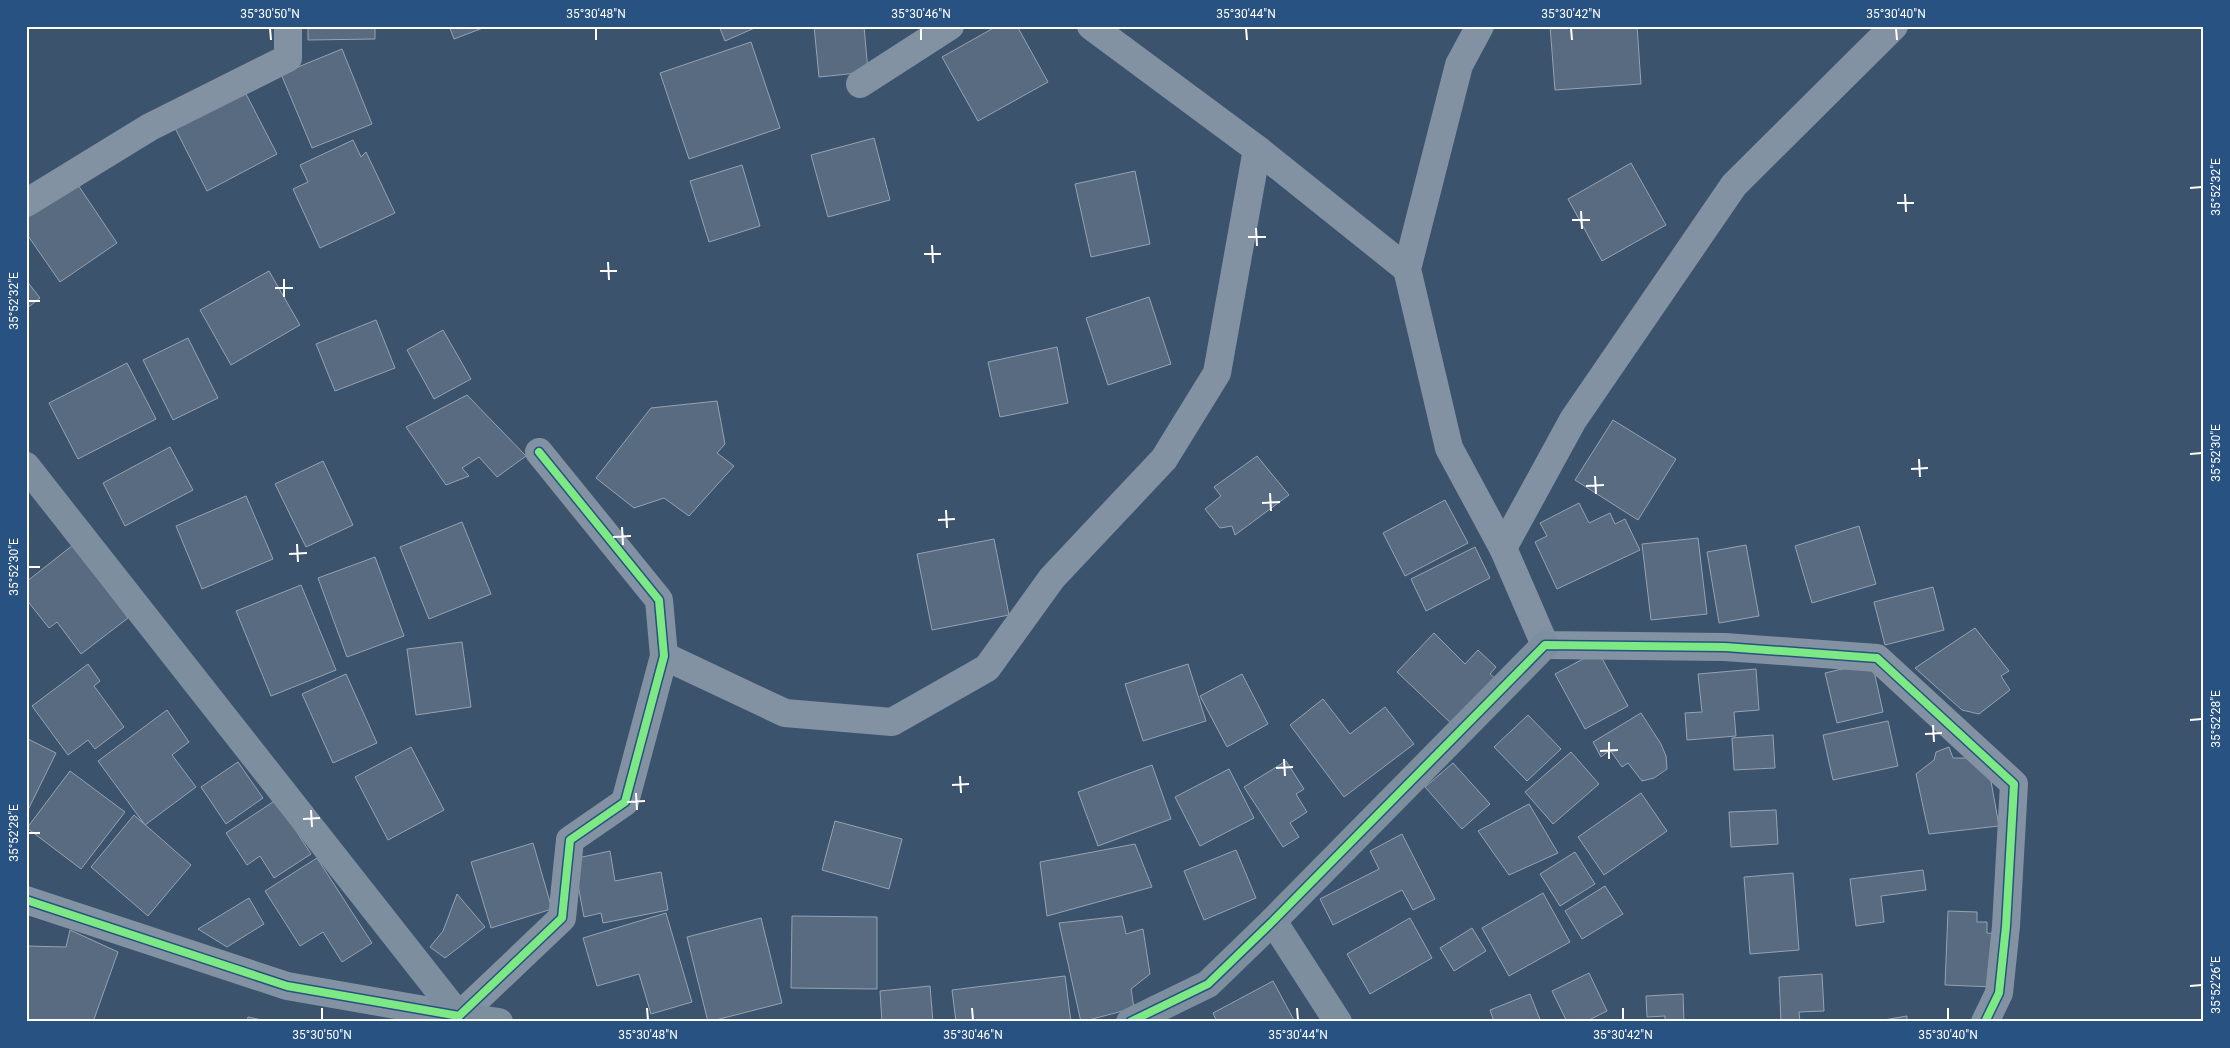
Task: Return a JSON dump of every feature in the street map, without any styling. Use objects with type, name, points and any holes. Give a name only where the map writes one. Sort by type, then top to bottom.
[{"type":"street","points":[[26,203],[150,127],[288,58],[288,26]]},
{"type":"street","points":[[860,84],[950,26]]},
{"type":"street","points":[[1091,26],[1256,149],[1407,269]]},
{"type":"street","points":[[1480,26],[1459,65],[1407,269],[1449,448],[1503,548],[1545,645]]},
{"type":"street","points":[[1503,548],[1573,420],[1734,185],[1894,26]]},
{"type":"street","points":[[664,656],[785,713],[892,722],[987,668],[1052,578],[1164,459],[1217,373],[1256,149]]},
{"type":"street","points":[[459,1016],[562,918],[570,840],[625,802],[664,656],[659,600],[539,452]]},
{"type":"street","points":[[26,466],[459,1016]]},
{"type":"street","points":[[1130,1022],[1208,984],[1273,921],[1545,645],[1725,647],[1877,658],[2014,784],[2006,926],[1998,993],[1985,1022]]},
{"type":"street","points":[[26,900],[287,986],[499,1022]]},
{"type":"street","points":[[1273,921],[1338,1022]]},
{"type":"building","points":[[308,26],[375,26],[375,39],[308,40]]},
{"type":"building","points":[[449,26],[488,26],[454,39]]},
{"type":"building","points":[[719,26],[759,26],[725,41]]},
{"type":"building","points":[[814,26],[864,26],[868,72],[819,77]]},
{"type":"building","points":[[997,26],[1017,26],[1048,82],[978,121],[942,57]]},
{"type":"building","points":[[1550,26],[1637,26],[1641,84],[1555,90]]},
{"type":"building","points":[[751,42],[780,128],[689,159],[660,73]]},
{"type":"building","points":[[342,49],[372,124],[312,148],[281,74]]},
{"type":"building","points":[[245,92],[277,154],[207,191],[175,128]]},
{"type":"building","points":[[874,138],[890,200],[828,217],[811,155]]},
{"type":"building","points":[[353,140],[361,157],[366,152],[395,213],[320,248],[293,189],[308,182],[300,165]]},
{"type":"building","points":[[1631,163],[1666,225],[1602,261],[1568,199]]},
{"type":"building","points":[[742,165],[760,226],[709,242],[690,181]]},
{"type":"building","points":[[1135,171],[1150,244],[1091,257],[1075,184]]},
{"type":"building","points":[[76,182],[117,243],[60,282],[26,233],[26,217]]},
{"type":"building","points":[[269,271],[300,325],[231,365],[200,310]]},
{"type":"building","points":[[26,280],[40,298],[26,309]]},
{"type":"building","points":[[1149,297],[1171,364],[1108,385],[1086,318]]},
{"type":"building","points":[[376,320],[395,368],[335,391],[316,344]]},
{"type":"building","points":[[443,330],[471,379],[434,399],[407,350]]},
{"type":"building","points":[[188,338],[218,398],[173,420],[143,360]]},
{"type":"building","points":[[1057,347],[1068,403],[1000,417],[988,362]]},
{"type":"building","points":[[127,363],[156,419],[78,459],[49,403]]},
{"type":"building","points":[[467,395],[526,456],[497,477],[479,457],[462,468],[469,476],[446,485],[406,427]]},
{"type":"building","points":[[717,401],[725,444],[717,453],[734,466],[689,516],[664,498],[634,508],[596,478],[651,408]]},
{"type":"building","points":[[1613,420],[1676,459],[1638,520],[1575,480]]},
{"type":"building","points":[[170,447],[193,490],[125,526],[103,483]]},
{"type":"building","points":[[1257,456],[1289,495],[1235,535],[1232,526],[1220,528],[1205,509],[1221,496],[1214,487]]},
{"type":"building","points":[[323,461],[353,525],[306,547],[275,484]]},
{"type":"building","points":[[246,496],[273,559],[202,589],[176,526]]},
{"type":"building","points":[[1445,500],[1468,543],[1405,576],[1383,533]]},
{"type":"building","points":[[1579,503],[1589,523],[1610,513],[1615,524],[1625,519],[1640,550],[1557,589],[1535,542],[1547,536],[1540,523]]},
{"type":"building","points":[[462,522],[491,594],[429,619],[400,547]]},
{"type":"building","points":[[1859,526],[1876,584],[1812,603],[1795,546]]},
{"type":"building","points":[[1698,538],[1707,614],[1651,620],[1642,544]]},
{"type":"building","points":[[994,539],[1009,615],[932,630],[917,554]]},
{"type":"building","points":[[73,545],[128,618],[81,654],[57,622],[49,628],[26,599],[26,582]]},
{"type":"building","points":[[1746,545],[1759,616],[1719,623],[1707,552]]},
{"type":"building","points":[[1475,547],[1490,578],[1426,611],[1411,579]]},
{"type":"building","points":[[375,557],[404,636],[347,657],[318,578]]},
{"type":"building","points":[[301,585],[336,670],[271,696],[236,611]]},
{"type":"building","points":[[1933,587],[1944,630],[1885,645],[1874,602]]},
{"type":"building","points":[[1975,628],[2009,671],[2001,676],[2010,690],[1979,714],[1962,710],[1915,668]]},
{"type":"building","points":[[1434,633],[1465,664],[1478,650],[1496,667],[1490,674],[1497,680],[1454,726],[1397,672]]},
{"type":"building","points":[[462,642],[471,707],[416,715],[407,649]]},
{"type":"building","points":[[1598,651],[1628,706],[1585,729],[1555,674]]},
{"type":"building","points":[[1872,662],[1883,712],[1837,723],[1825,673]]},
{"type":"building","points":[[88,664],[100,681],[94,686],[124,727],[95,749],[88,740],[68,755],[32,706]]},
{"type":"building","points":[[1188,664],[1206,721],[1143,741],[1125,684]]},
{"type":"building","points":[[1756,669],[1759,710],[1734,712],[1736,736],[1687,740],[1685,713],[1702,712],[1698,674]]},
{"type":"building","points":[[346,674],[377,743],[333,763],[302,694]]},
{"type":"building","points":[[1242,674],[1268,724],[1227,747],[1200,696]]},
{"type":"building","points":[[1323,699],[1350,734],[1385,707],[1414,744],[1344,797],[1290,725]]},
{"type":"building","points":[[167,710],[189,742],[172,755],[196,787],[145,825],[98,761]]},
{"type":"building","points":[[1641,713],[1661,744],[1666,756],[1667,769],[1654,778],[1642,781],[1628,763],[1622,767],[1610,750],[1601,757],[1593,742]]},
{"type":"building","points":[[1528,715],[1561,749],[1527,781],[1494,747]]},
{"type":"building","points":[[1888,721],[1898,766],[1833,780],[1823,735]]},
{"type":"building","points":[[1773,735],[1775,768],[1734,770],[1732,738]]},
{"type":"building","points":[[26,738],[56,753],[26,814]]},
{"type":"building","points":[[411,747],[444,810],[388,840],[355,777]]},
{"type":"building","points":[[1949,747],[1953,758],[1970,758],[1989,770],[1999,826],[1929,834],[1916,774],[1934,760],[1936,752]]},
{"type":"building","points":[[1571,752],[1599,784],[1553,824],[1525,792]]},
{"type":"building","points":[[1286,761],[1304,789],[1296,794],[1307,812],[1290,823],[1299,837],[1283,847],[1244,787]]},
{"type":"building","points":[[238,762],[263,798],[226,824],[201,787]]},
{"type":"building","points":[[1453,763],[1490,804],[1462,829],[1425,787]]},
{"type":"building","points":[[1152,765],[1171,819],[1098,846],[1078,792]]},
{"type":"building","points":[[1229,769],[1254,818],[1200,846],[1175,797]]},
{"type":"building","points":[[70,771],[125,812],[81,869],[27,828]]},
{"type":"building","points":[[1641,793],[1667,831],[1604,875],[1578,837]]},
{"type":"building","points":[[276,800],[311,854],[274,878],[260,856],[247,865],[226,833]]},
{"type":"building","points":[[1529,804],[1558,853],[1509,875],[1478,831]]},
{"type":"building","points":[[1776,810],[1778,844],[1731,847],[1729,812]]},
{"type":"building","points":[[134,815],[191,865],[148,916],[91,867]]},
{"type":"building","points":[[835,821],[902,839],[889,889],[822,870]]},
{"type":"building","points":[[1402,834],[1435,899],[1413,910],[1402,890],[1333,925],[1320,899],[1379,869],[1370,851]]},
{"type":"building","points":[[533,843],[552,909],[491,928],[471,862]]},
{"type":"building","points":[[1135,844],[1152,887],[1047,916],[1040,862]]},
{"type":"building","points":[[1236,850],[1256,898],[1204,920],[1184,871]]},
{"type":"building","points":[[610,851],[615,881],[661,872],[668,910],[603,923],[601,913],[584,917],[573,859]]},
{"type":"building","points":[[1575,852],[1595,884],[1560,906],[1540,874]]},
{"type":"building","points":[[317,858],[372,943],[342,962],[323,932],[300,946],[265,891]]},
{"type":"building","points":[[1923,870],[1926,890],[1881,896],[1884,922],[1856,926],[1850,879]]},
{"type":"building","points":[[1793,873],[1799,950],[1750,954],[1744,877]]},
{"type":"building","points":[[1605,886],[1623,914],[1582,939],[1565,911]]},
{"type":"building","points":[[1543,893],[1570,942],[1509,976],[1482,928]]},
{"type":"building","points":[[457,894],[485,927],[445,958],[430,947],[443,931]]},
{"type":"building","points":[[249,898],[264,924],[227,947],[198,929]]},
{"type":"building","points":[[1948,911],[1977,912],[1977,922],[1987,922],[1987,933],[1997,934],[1994,987],[1945,985]]},
{"type":"building","points":[[666,913],[692,1002],[651,1014],[639,974],[597,986],[583,938]]},
{"type":"building","points":[[792,916],[877,917],[877,989],[791,988]]},
{"type":"building","points":[[1122,916],[1126,934],[1143,929],[1150,974],[1131,989],[1134,1008],[1081,1022],[1059,923]]},
{"type":"building","points":[[761,918],[782,1003],[708,1022],[687,937]]},
{"type":"building","points":[[1410,918],[1432,958],[1370,994],[1347,954]]},
{"type":"building","points":[[1472,928],[1486,951],[1454,971],[1440,948]]},
{"type":"building","points":[[70,930],[118,952],[93,1022],[26,1021],[26,946],[66,947]]},
{"type":"building","points":[[1589,973],[1607,1011],[1585,1022],[1567,1022],[1552,991]]},
{"type":"building","points":[[1822,974],[1824,1011],[1799,1012],[1800,1022],[1781,1022],[1779,977]]},
{"type":"building","points":[[1065,976],[1071,1022],[956,1022],[952,990]]},
{"type":"building","points":[[1273,981],[1295,1022],[1217,1022],[1213,1013]]},
{"type":"building","points":[[930,986],[933,1022],[882,1022],[880,991]]},
{"type":"building","points":[[1530,994],[1541,1022],[1494,1022],[1490,1010]]},
{"type":"building","points":[[1683,994],[1684,1022],[1665,1022],[1665,1016],[1647,1017],[1646,996]]},
{"type":"building","points":[[1907,1016],[1907,1022],[1872,1022]]},
{"type":"building","points":[[248,1017],[271,1022],[247,1022]]},
{"type":"cycle path","points":[[26,900],[287,986],[459,1016],[562,918],[570,840],[625,802],[664,656],[659,600],[539,452]]},
{"type":"cycle path","points":[[1130,1022],[1208,984],[1273,921],[1545,645],[1725,647],[1877,658],[2014,784],[2006,926],[1999,993],[1985,1022]]}]
